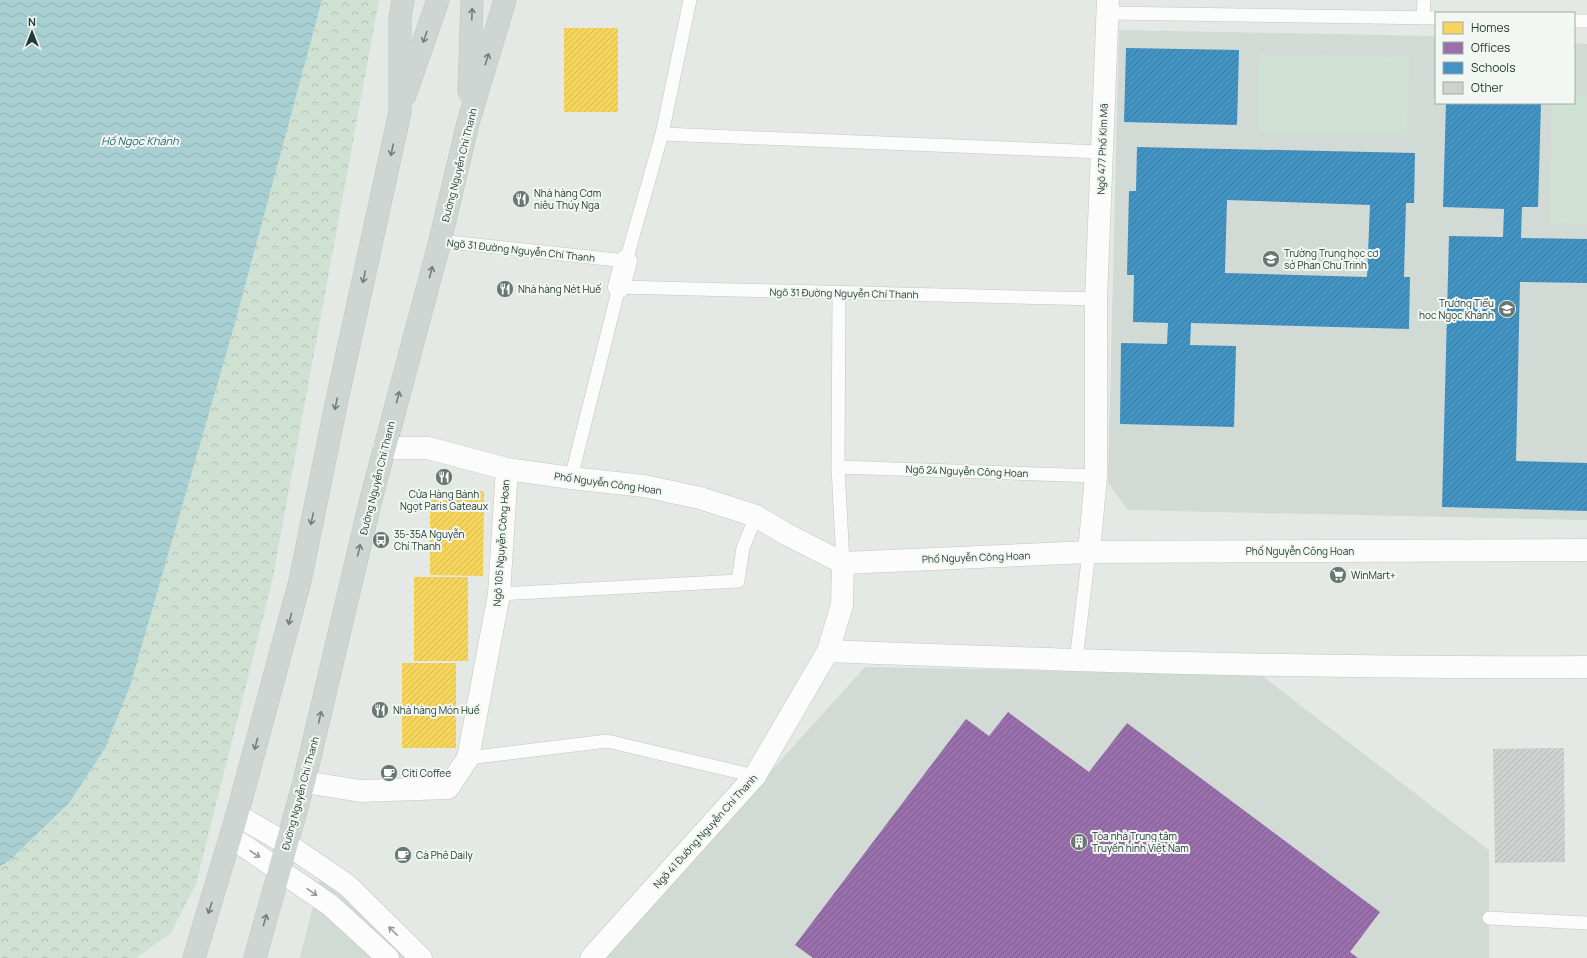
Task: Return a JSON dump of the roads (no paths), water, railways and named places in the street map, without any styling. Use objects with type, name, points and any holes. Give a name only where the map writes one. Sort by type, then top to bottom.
[{"type":"main road","points":[[400,112],[400,18],[402,0]]},
{"type":"main road","points":[[194,958],[231,838],[300,581],[337,400],[400,112],[438,0]]},
{"type":"main road","points":[[468,123],[472,0]]},
{"type":"main road","name":"Đường Nguyễn Chí Thanh","points":[[255,958],[304,782],[384,448],[440,241],[468,123],[505,0]]},
{"type":"street","name":"Ngõ 477 Phố Kim Mã","points":[[1096,299],[1108,6]]},
{"type":"street","points":[[619,287],[626,261]]},
{"type":"street","points":[[1089,552],[1096,476],[1096,299]]},
{"type":"street","name":"Phố Nguyễn Công Hoan","points":[[384,448],[428,448],[507,468],[571,478],[644,486],[700,498],[756,516],[786,534],[844,563],[1089,552],[1587,550]]},
{"type":"street","name":"Ngõ 105 Nguyễn Công Hoan","points":[[468,758],[499,594],[507,468]]},
{"type":"street","name":"Ngõ 41 Đường Nguyễn Chí Thanh","points":[[591,958],[755,776],[828,651],[842,605],[844,563]]},
{"type":"street","points":[[828,651],[1076,660],[1460,668],[1587,666]]},
{"type":"street","points":[[304,782],[361,791],[448,788],[468,758]]},
{"type":"street","points":[[237,814],[286,844],[347,885],[421,958]]},
{"type":"street","points":[[231,838],[330,905],[388,958]]},
{"type":"lane","points":[[626,261],[662,134],[690,0]]},
{"type":"lane","points":[[1108,6],[1429,18],[1424,0]]},
{"type":"lane","points":[[1575,21],[1587,21]]},
{"type":"lane","points":[[662,134],[1102,152]]},
{"type":"lane","name":"Ngõ 31 Đường Nguyễn Chí Thanh","points":[[440,241],[626,261]]},
{"type":"lane","points":[[571,478],[619,287]]},
{"type":"lane","name":"Ngõ 31 Đường Nguyễn Chí Thanh","points":[[619,287],[1096,299]]},
{"type":"lane","points":[[839,292],[838,467],[844,563]]},
{"type":"lane","name":"Ngõ 24 Nguyễn Công Hoan","points":[[838,467],[1096,476]]},
{"type":"lane","points":[[499,594],[738,581],[743,548],[756,516]]},
{"type":"lane","points":[[1076,660],[1089,552]]},
{"type":"lane","points":[[468,758],[607,742],[755,776]]},
{"type":"lane","points":[[1489,918],[1587,923]]},
{"type":"water","name":"Hồ Ngọc Khánh","points":[[0,0],[322,0],[235,323],[130,686],[105,748],[69,803],[9,861],[0,866]]},
{"type":"place","name":"Nhà hàng Cơm niêu Thúy Nga","points":[[521,199]]},
{"type":"place","name":"Trường Trung học cơ sở Phan Chu Trinh","points":[[1271,259]]},
{"type":"place","name":"Nhà hàng Nét Huế","points":[[505,289]]},
{"type":"place","name":"Trường Tiểu hoc Ngọc Khánh","points":[[1507,309]]},
{"type":"place","name":"Cửa Hàng Bánh Ngọt Paris Gateaux","points":[[444,477]]},
{"type":"place","name":"35-35A Nguyễn Chí Thanh","points":[[381,540]]},
{"type":"place","name":"WinMart+","points":[[1338,575]]},
{"type":"place","name":"Nhà hàng Món Huế","points":[[380,710]]},
{"type":"place","name":"Citi Coffee","points":[[389,773]]},
{"type":"place","name":"Tòa nhà Trung tâm Truyền hình Việt Nam","points":[[1079,842]]},
{"type":"place","name":"Cà Phê Daily","points":[[403,855]]}]
